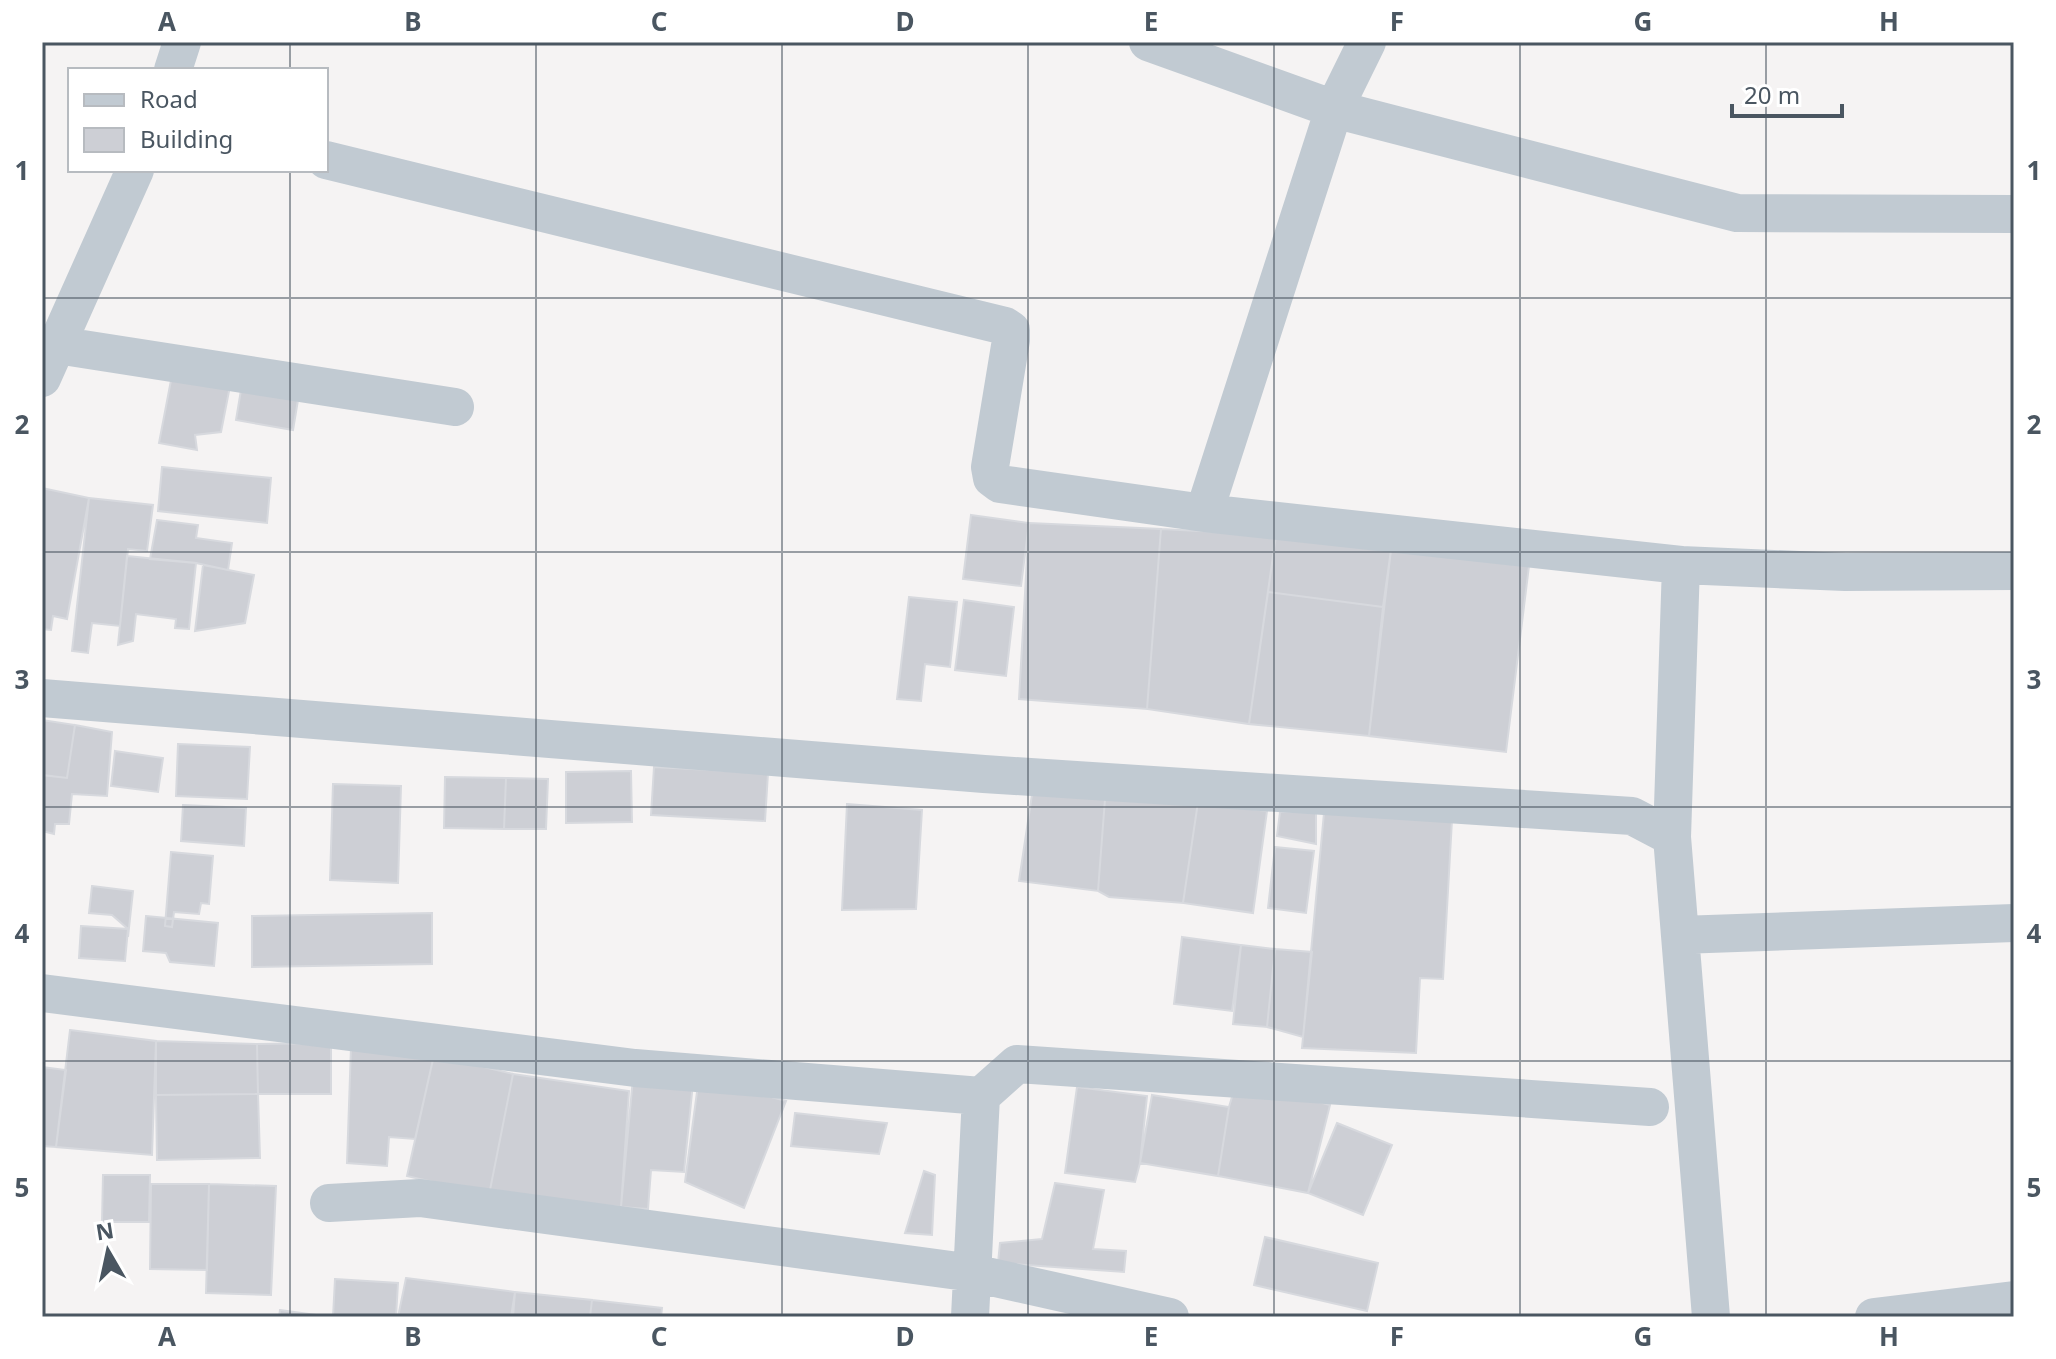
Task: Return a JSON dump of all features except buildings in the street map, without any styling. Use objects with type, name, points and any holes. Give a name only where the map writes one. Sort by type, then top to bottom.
[{"type":"street","points":[[174,68],[182,42]]},
{"type":"street","points":[[1148,42],[1334,109],[1737,213],[2014,214]]},
{"type":"street","points":[[1204,513],[1334,109],[1367,42]]},
{"type":"street","points":[[328,160],[1005,326],[1011,330],[1011,340],[990,467],[992,478],[1000,484],[1204,513],[1681,565],[1845,572],[2014,571]]},
{"type":"street","points":[[134,172],[49,362],[455,407]]},
{"type":"street","points":[[1681,565],[1672,837],[1711,1317]]},
{"type":"street","points":[[42,698],[984,774],[1632,816],[1672,837]]},
{"type":"street","points":[[1680,935],[2014,923]]},
{"type":"street","points":[[42,993],[635,1068],[981,1096]]},
{"type":"street","points":[[970,1317],[981,1096],[1017,1064],[1650,1107]]},
{"type":"street","points":[[329,1203],[420,1198],[973,1273],[1170,1317]]},
{"type":"street","points":[[1874,1317],[2014,1300]]}]
